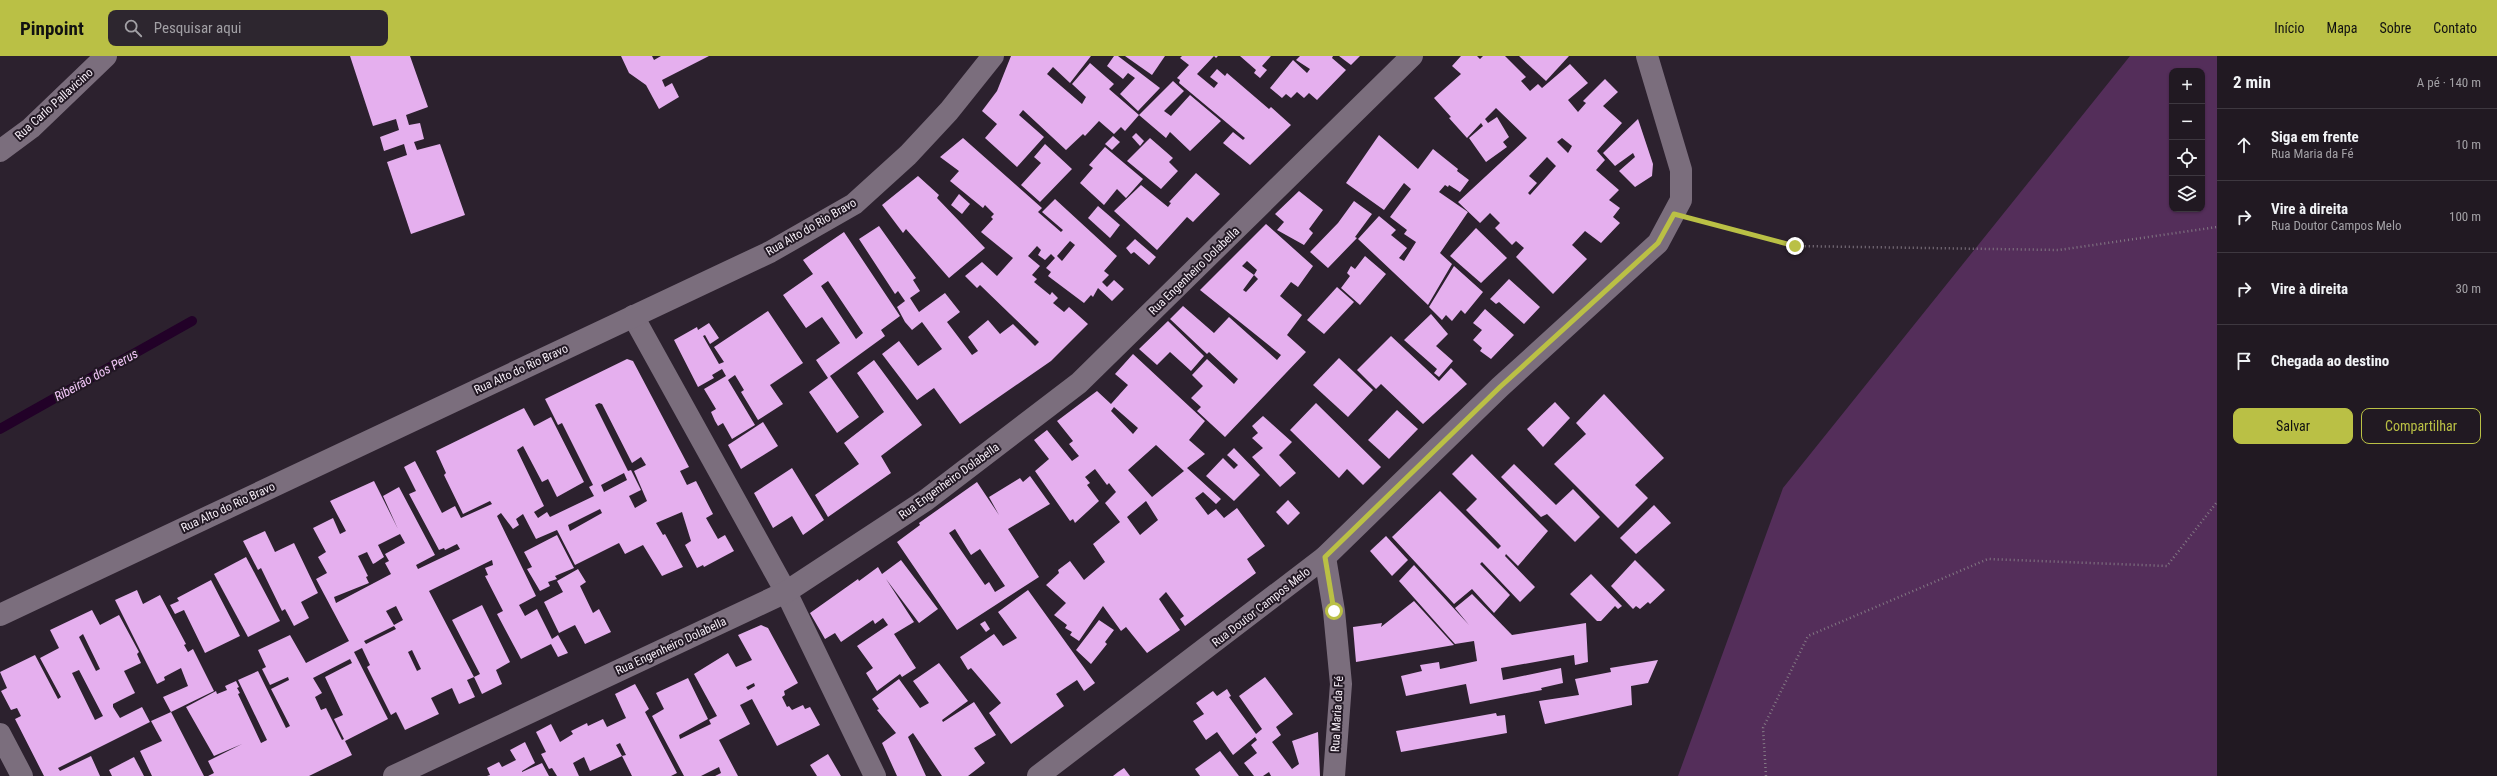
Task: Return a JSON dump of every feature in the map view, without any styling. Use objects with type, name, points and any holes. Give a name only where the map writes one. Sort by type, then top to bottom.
[{"type":"street","name":"Rua Carlo Pallavicino","points":[[0,151],[31,128],[106,56]]},
{"type":"street","name":"Rua Alto do Rio Bravo","points":[[0,615],[770,252],[854,204],[908,155],[949,111],[993,56]]},
{"type":"street","name":"Rua Engenheiro Dolabella","points":[[394,776],[786,592],[926,500],[1079,384],[1412,56]]},
{"type":"street","name":"Rua Doutor Campos Melo","points":[[1038,776],[1325,557],[1500,387],[1658,243],[1680,200],[1680,170],[1647,56]]},
{"type":"street","points":[[633,316],[786,592],[875,776]]},
{"type":"street","name":"Rua Maria da Fé","points":[[1325,557],[1334,611],[1341,684],[1334,776]]},
{"type":"street","points":[[0,734],[22,776]]},
{"type":"path","points":[[1674,214],[1795,246],[2058,250],[2217,227]]},
{"type":"path","points":[[1766,776],[1763,728],[1808,636],[1988,559],[2167,566],[2217,502]]},
{"type":"shaded area","points":[[2130,56],[2217,56],[2217,776],[1678,776],[1783,488]]},
{"type":"building","points":[[350,56],[410,56],[428,107],[406,115],[409,125],[420,123],[424,139],[414,142],[417,150],[440,144],[465,215],[411,234],[387,162],[407,155],[404,144],[384,151],[380,137],[399,130],[396,119],[373,126]]},
{"type":"building","points":[[621,56],[652,56],[654,60],[661,56],[709,56],[662,80],[665,87],[672,83],[679,97],[659,109],[646,85],[629,73]]},
{"type":"building","points":[[1011,56],[1091,56],[1070,83],[1053,67],[1047,74],[1082,104],[1086,97],[1072,84],[1090,63],[1114,84],[1109,89],[1139,115],[1125,131],[1121,127],[1114,134],[1099,121],[1085,136],[1083,134],[1066,150],[1023,110],[1019,115],[1044,137],[1017,167],[985,138],[997,124],[982,111],[997,91]]},
{"type":"building","points":[[1114,56],[1118,56],[1160,88],[1138,111],[1120,94],[1135,78],[1128,73],[1123,79],[1107,66]]},
{"type":"building","points":[[1125,56],[1165,56],[1152,75]]},
{"type":"building","points":[[1182,56],[1214,56],[1197,74],[1214,88],[1218,83],[1210,77],[1217,69],[1225,76],[1227,73],[1269,109],[1271,107],[1291,125],[1250,165],[1223,143],[1233,132],[1243,140],[1245,138],[1179,83],[1180,80],[1177,78],[1189,65],[1180,58]]},
{"type":"building","points":[[1240,56],[1271,56],[1262,66],[1267,70],[1260,78],[1254,73],[1256,70]]},
{"type":"building","points":[[1300,56],[1333,56],[1332,58],[1346,70],[1317,100],[1309,93],[1304,98],[1297,92],[1291,98],[1286,94],[1282,98],[1270,88],[1293,60],[1307,73],[1310,69],[1296,60]]},
{"type":"building","points":[[1339,56],[1360,56],[1351,65]]},
{"type":"building","points":[[1461,56],[1477,56],[1480,59],[1483,56],[1505,56],[1526,77],[1521,81],[1530,91],[1538,84],[1542,88],[1570,64],[1588,83],[1568,100],[1578,112],[1586,103],[1583,101],[1605,79],[1618,92],[1603,106],[1622,123],[1597,151],[1605,160],[1596,170],[1619,190],[1609,200],[1620,208],[1613,217],[1620,223],[1601,243],[1585,231],[1572,245],[1587,259],[1553,294],[1516,257],[1524,248],[1516,241],[1512,245],[1495,228],[1500,223],[1490,213],[1480,223],[1458,202],[1527,138],[1496,108],[1485,119],[1488,123],[1497,117],[1509,137],[1503,142],[1507,147],[1486,162],[1469,138],[1483,126],[1481,123],[1467,138],[1434,98],[1461,74],[1452,66]],"holes":[[[1562,138],[1572,146],[1568,153],[1557,142]],[[1547,157],[1556,166],[1530,195],[1528,193],[1537,183],[1529,176]]]},
{"type":"building","points":[[1519,56],[1569,56],[1546,81]]},
{"type":"building","points":[[1173,81],[1184,91],[1164,111],[1171,116],[1190,95],[1221,121],[1190,151],[1170,132],[1166,138],[1139,115]]},
{"type":"building","points":[[1638,119],[1653,164],[1652,176],[1635,187],[1619,171],[1635,157],[1633,153],[1615,166],[1603,153]]},
{"type":"building","points":[[1136,133],[1144,141],[1140,146],[1132,137]]},
{"type":"building","points":[[1379,135],[1418,169],[1433,149],[1469,180],[1460,192],[1449,185],[1448,187],[1445,185],[1439,192],[1468,212],[1440,253],[1452,264],[1428,305],[1358,239],[1379,216],[1396,230],[1391,235],[1407,248],[1399,258],[1404,261],[1416,242],[1404,234],[1407,230],[1390,217],[1411,189],[1404,183],[1384,210],[1346,183]]},
{"type":"building","points":[[1113,136],[1120,142],[1112,150],[1105,144]]},
{"type":"building","points":[[963,138],[1042,208],[1038,212],[1061,232],[1063,230],[1042,212],[1055,199],[1117,256],[1104,271],[1109,275],[1102,282],[1107,287],[1114,280],[1124,289],[1112,301],[1098,288],[1093,297],[1091,295],[1084,303],[1048,276],[1051,272],[1046,268],[1055,258],[1051,254],[1045,260],[1038,255],[1041,250],[1037,246],[1028,256],[1040,266],[1032,275],[1037,279],[1034,282],[1050,295],[1052,292],[1058,298],[1053,303],[1064,312],[1069,307],[1088,324],[1051,361],[960,424],[934,388],[917,400],[882,354],[899,341],[918,366],[942,349],[922,322],[912,330],[905,322],[897,307],[905,301],[898,291],[895,294],[859,239],[879,226],[916,278],[913,280],[920,291],[910,298],[919,312],[945,293],[960,312],[947,322],[972,355],[978,351],[968,337],[988,320],[1000,334],[1013,324],[1035,346],[1039,342],[980,285],[977,288],[965,276],[982,262],[997,276],[1013,258],[981,232],[993,219],[991,217],[994,214],[985,205],[983,208],[950,181],[959,171],[940,157]],"holes":[[[1070,241],[1075,245],[1062,261],[1057,256]]]},
{"type":"building","points":[[1150,138],[1173,158],[1169,162],[1178,171],[1161,189],[1127,161]]},
{"type":"building","points":[[1045,144],[1072,169],[1040,202],[1021,185],[1041,163],[1034,157]]},
{"type":"building","points":[[1105,147],[1143,179],[1126,198],[1117,189],[1104,205],[1080,183],[1093,168],[1089,165]]},
{"type":"building","points":[[1196,173],[1220,194],[1193,222],[1187,217],[1157,250],[1114,211],[1141,185],[1168,207],[1171,203],[1169,202]]},
{"type":"building","points":[[918,176],[939,195],[937,198],[985,248],[949,278],[906,229],[903,233],[882,205]]},
{"type":"building","points":[[1299,191],[1323,210],[1309,229],[1313,233],[1304,245],[1277,230],[1284,222],[1275,214]]},
{"type":"building","points":[[959,194],[970,204],[962,214],[951,205]]},
{"type":"building","points":[[1354,201],[1372,214],[1355,237],[1357,238],[1328,268],[1310,252],[1338,223]]},
{"type":"building","points":[[1098,206],[1120,225],[1110,238],[1088,218]]},
{"type":"building","points":[[1266,224],[1313,266],[1298,287],[1291,282],[1280,296],[1302,315],[1287,335],[1306,352],[1225,437],[1197,411],[1201,407],[1191,398],[1203,386],[1192,375],[1207,359],[1234,384],[1238,379],[1209,352],[1207,354],[1170,319],[1183,306],[1214,333],[1229,317],[1277,360],[1281,355],[1200,290]],"holes":[[[1247,261],[1257,270],[1254,275],[1242,266]],[[1254,275],[1258,279],[1246,292],[1243,290]]]},
{"type":"building","points":[[1476,228],[1507,258],[1481,283],[1450,256]]},
{"type":"building","points":[[844,232],[900,316],[881,330],[885,336],[830,376],[859,417],[837,433],[809,392],[828,378],[816,360],[840,343],[822,317],[806,328],[783,295],[813,274],[803,260]],"holes":[[[828,281],[863,333],[856,339],[821,286]]]},
{"type":"building","points":[[1135,239],[1156,257],[1149,265],[1134,252],[1131,254],[1126,248]]},
{"type":"building","points":[[1365,256],[1386,274],[1360,305],[1341,288],[1350,276],[1347,273],[1351,266],[1355,269]]},
{"type":"building","points":[[1454,266],[1483,292],[1465,314],[1461,310],[1452,321],[1446,315],[1442,320],[1429,307]]},
{"type":"building","points":[[1509,279],[1540,307],[1524,324],[1499,302],[1496,304],[1490,299]]},
{"type":"building","points":[[1337,287],[1354,302],[1324,334],[1307,320]]},
{"type":"building","points":[[1485,309],[1514,335],[1491,359],[1480,351],[1482,348],[1473,340],[1482,330],[1473,323]]},
{"type":"building","points":[[768,311],[803,363],[770,385],[783,404],[758,420],[741,392],[744,390],[735,375],[728,380],[755,425],[732,439],[723,423],[718,426],[715,421],[711,412],[716,409],[704,389],[726,376],[722,369],[712,375],[714,378],[698,387],[674,340],[697,327],[698,330],[709,323],[719,338],[710,344],[705,335],[703,336],[719,364],[724,362],[714,347]]},
{"type":"building","points":[[1431,314],[1448,334],[1436,346],[1453,361],[1439,377],[1434,373],[1437,369],[1404,340]]},
{"type":"building","points":[[1168,321],[1204,356],[1191,371],[1170,352],[1157,365],[1139,349]]},
{"type":"building","points":[[1391,336],[1439,381],[1451,368],[1467,384],[1423,424],[1381,384],[1376,389],[1357,370]]},
{"type":"building","points":[[1133,354],[1205,421],[1189,440],[1205,454],[1187,468],[1221,499],[1216,504],[1203,492],[1195,498],[1208,515],[1216,509],[1224,518],[1237,508],[1265,546],[1247,559],[1256,573],[1185,626],[1180,619],[1184,616],[1166,592],[1159,599],[1180,630],[1147,653],[1126,627],[1121,631],[1103,606],[1079,641],[1070,635],[1072,632],[1065,628],[1067,625],[1054,615],[1066,603],[1046,585],[1059,573],[1058,570],[1070,561],[1084,580],[1105,562],[1093,544],[1120,522],[1105,503],[1116,492],[1109,483],[1107,485],[1095,469],[1085,477],[1090,483],[1087,485],[1099,501],[1075,523],[1073,519],[1070,521],[1035,471],[1049,459],[1034,440],[1047,430],[1072,461],[1079,456],[1069,444],[1073,441],[1057,421],[1097,391],[1111,404],[1128,385],[1115,374]],"holes":[[[1114,407],[1138,428],[1133,434],[1111,411]],[[1156,445],[1184,471],[1152,497],[1128,470]],[[1146,501],[1158,520],[1140,535],[1127,517]]]},
{"type":"building","points":[[1339,358],[1373,390],[1348,417],[1313,385]]},
{"type":"building","points":[[627,359],[633,361],[689,467],[680,471],[687,485],[696,481],[713,514],[706,518],[718,539],[725,535],[734,551],[704,567],[703,565],[697,568],[685,545],[691,541],[682,512],[656,523],[663,535],[665,534],[683,567],[662,576],[643,545],[625,554],[619,543],[575,565],[557,530],[536,539],[523,514],[516,519],[519,525],[513,529],[501,513],[497,516],[536,596],[519,605],[525,616],[537,609],[552,639],[558,635],[568,653],[558,657],[551,644],[521,659],[497,614],[503,611],[485,576],[488,575],[485,568],[493,565],[492,560],[429,591],[474,677],[467,680],[475,697],[459,704],[452,688],[431,698],[439,714],[405,730],[396,712],[391,715],[367,667],[370,665],[362,648],[354,652],[388,719],[345,741],[352,755],[309,776],[208,776],[214,773],[208,761],[242,744],[214,756],[186,707],[216,691],[217,694],[227,690],[225,686],[236,681],[239,687],[237,688],[240,693],[238,694],[261,743],[267,740],[238,680],[258,671],[286,728],[290,726],[271,689],[289,680],[288,677],[270,685],[262,669],[266,667],[258,650],[290,635],[306,663],[349,641],[316,579],[327,573],[318,557],[326,552],[313,528],[333,518],[340,534],[346,531],[330,501],[374,481],[398,529],[383,496],[399,487],[435,555],[416,565],[418,569],[460,549],[457,544],[445,550],[444,548],[439,550],[409,494],[416,491],[404,467],[415,461],[442,513],[455,506],[461,518],[492,504],[490,501],[463,514],[444,475],[446,473],[436,451],[524,408],[534,426],[551,417],[584,482],[557,497],[548,479],[542,482],[523,446],[517,450],[544,506],[534,512],[538,518],[547,512],[550,517],[594,496],[589,487],[593,485],[562,423],[558,425],[545,399]],"holes":[[[599,403],[602,404],[632,463],[641,457],[646,465],[634,471],[647,501],[635,508],[629,496],[641,490],[631,470],[628,471],[595,405]],[[624,473],[627,480],[604,492],[601,485]],[[600,509],[602,513],[570,531],[568,525]],[[400,534],[405,543],[385,554],[389,561],[385,563],[391,574],[336,603],[334,597],[369,583],[366,577],[368,576],[358,556],[367,552],[373,564],[384,557],[378,545]],[[396,606],[403,620],[394,625],[386,611]],[[394,626],[396,629],[366,644],[364,641]],[[412,650],[421,669],[417,671],[408,652]],[[350,659],[352,663],[325,677],[343,715],[334,719],[344,739],[342,740],[326,708],[321,710],[315,697],[322,693],[313,678]]]},
{"type":"building","points":[[874,360],[922,425],[881,456],[891,473],[828,517],[815,495],[859,464],[844,443],[884,412],[857,373]]},
{"type":"building","points":[[1604,394],[1664,458],[1635,485],[1648,498],[1618,528],[1554,464],[1586,434],[1576,423]]},
{"type":"building","points":[[1555,402],[1570,418],[1543,447],[1527,429]]},
{"type":"building","points":[[1316,403],[1381,467],[1363,485],[1347,469],[1339,478],[1290,430]]},
{"type":"building","points":[[1397,410],[1418,429],[1389,459],[1368,440]]},
{"type":"building","points":[[1263,416],[1292,442],[1279,455],[1296,473],[1280,487],[1252,457],[1263,448],[1252,438],[1258,433],[1252,426]]},
{"type":"building","points":[[763,422],[778,446],[741,469],[728,445]]},
{"type":"building","points":[[1234,448],[1260,475],[1234,501],[1206,476],[1223,458],[1234,469],[1238,465],[1227,455]]},
{"type":"building","points":[[1472,454],[1548,531],[1518,566],[1506,554],[1505,556],[1535,587],[1520,602],[1482,562],[1480,564],[1510,595],[1494,613],[1472,589],[1454,604],[1392,537],[1440,491],[1498,549],[1501,546],[1466,510],[1477,499],[1452,474]]},
{"type":"building","points":[[1514,464],[1556,505],[1573,489],[1600,517],[1575,542],[1547,514],[1541,517],[1501,477]]},
{"type":"building","points":[[792,468],[824,520],[803,535],[792,516],[773,528],[754,493]]},
{"type":"building","points":[[1030,476],[1050,504],[1008,529],[1039,577],[957,630],[897,542],[920,525],[919,523],[977,482],[999,515],[989,497],[1020,478],[1023,482]],"holes":[[[955,529],[971,555],[980,549],[1005,586],[995,592],[989,582],[985,585],[949,533]]]},
{"type":"building","points":[[1288,500],[1300,513],[1288,525],[1276,512]]},
{"type":"building","points":[[1654,505],[1671,523],[1636,554],[1620,538]]},
{"type":"building","points":[[265,531],[275,552],[294,543],[318,593],[301,602],[309,618],[294,626],[285,609],[282,611],[261,568],[258,570],[243,541]]},
{"type":"building","points":[[557,535],[574,568],[555,576],[557,579],[548,582],[550,586],[540,591],[527,569],[532,567],[524,552]]},
{"type":"building","points":[[1386,536],[1408,560],[1392,576],[1370,551]]},
{"type":"building","points":[[246,557],[280,621],[248,637],[214,574]]},
{"type":"building","points":[[901,560],[938,609],[919,623],[886,579],[914,622],[894,634],[916,668],[902,677],[900,674],[877,691],[866,673],[873,668],[857,646],[888,625],[883,618],[875,624],[873,620],[841,642],[835,633],[825,639],[810,613],[858,579],[859,581],[878,567],[882,574]]},
{"type":"building","points":[[1635,560],[1665,590],[1650,604],[1648,602],[1640,609],[1636,606],[1633,609],[1611,586]]},
{"type":"building","points":[[1414,565],[1469,625],[1455,608],[1472,594],[1512,635],[1586,623],[1588,662],[1575,665],[1574,655],[1501,668],[1503,680],[1561,668],[1563,683],[1541,688],[1542,690],[1470,704],[1466,684],[1406,696],[1401,676],[1422,671],[1420,665],[1439,662],[1440,669],[1477,661],[1474,641],[1455,644],[1399,581]]},
{"type":"building","points":[[578,569],[586,582],[580,586],[593,613],[599,609],[611,632],[585,644],[575,625],[559,633],[544,602],[563,592],[557,581]]},
{"type":"building","points":[[1591,574],[1622,606],[1618,609],[1615,606],[1601,621],[1597,621],[1570,594]]},
{"type":"building","points":[[211,580],[240,636],[205,653],[184,610],[175,614],[170,605],[179,601],[177,598]]},
{"type":"building","points":[[137,590],[143,604],[160,595],[186,644],[184,645],[188,652],[193,649],[214,691],[171,712],[163,697],[188,686],[181,668],[164,677],[165,680],[157,684],[115,600]]},
{"type":"building","points":[[1028,590],[1095,683],[1084,691],[1077,680],[1056,694],[1064,706],[1011,744],[989,713],[1001,703],[971,668],[968,670],[960,657],[994,634],[1003,646],[1017,638],[998,612]]},
{"type":"building","points":[[1414,601],[1454,645],[1356,662],[1353,627],[1382,623],[1381,627]]},
{"type":"building","points":[[482,605],[510,662],[496,670],[502,684],[482,694],[474,677],[480,674],[452,620]]},
{"type":"building","points":[[92,610],[100,625],[119,615],[139,652],[137,654],[141,663],[124,671],[135,693],[113,704],[113,707],[120,718],[142,707],[150,722],[58,768],[60,771],[91,756],[100,776],[44,776],[15,719],[21,716],[17,708],[11,710],[1,691],[7,688],[0,672],[35,655],[58,699],[61,697],[40,658],[59,648],[50,630]],"holes":[[[83,634],[100,669],[96,671],[79,637]],[[79,670],[103,716],[95,720],[72,673]]]},
{"type":"building","points":[[1099,620],[1114,630],[1105,642],[1107,644],[1091,664],[1076,650]]},
{"type":"building","points":[[985,621],[990,629],[986,632],[980,624]]},
{"type":"building","points":[[761,625],[768,628],[798,683],[784,691],[785,695],[782,697],[787,707],[789,706],[792,710],[803,705],[805,709],[810,707],[820,725],[777,746],[752,699],[740,705],[750,724],[719,740],[738,776],[715,776],[721,773],[719,767],[701,776],[684,776],[652,716],[664,709],[656,693],[688,678],[708,719],[679,735],[680,739],[711,724],[709,720],[717,716],[694,674],[728,653],[736,667],[752,660],[738,635]],"holes":[[[754,683],[755,686],[748,690],[746,687]]]},
{"type":"building","points":[[1658,660],[1648,683],[1631,686],[1632,705],[1545,724],[1539,701],[1579,695],[1575,679],[1611,672],[1610,668]]},
{"type":"building","points":[[939,663],[968,701],[942,720],[943,722],[974,702],[996,735],[974,748],[985,763],[968,776],[942,776],[913,733],[908,737],[926,776],[897,776],[882,743],[896,733],[877,710],[879,709],[872,699],[899,679],[920,708],[929,703],[913,681]]},
{"type":"building","points":[[1265,677],[1293,714],[1276,727],[1281,735],[1272,742],[1292,769],[1299,764],[1292,741],[1318,732],[1320,776],[1271,776],[1269,772],[1263,776],[1254,776],[1244,763],[1257,753],[1251,745],[1257,740],[1255,737],[1233,755],[1217,732],[1206,740],[1193,721],[1204,714],[1196,703],[1213,691],[1217,696],[1227,689],[1231,696],[1229,697],[1256,734],[1262,729],[1239,696]]},
{"type":"building","points":[[635,684],[649,709],[645,712],[677,773],[671,776],[632,776],[622,756],[590,771],[584,757],[573,763],[579,776],[557,776],[552,768],[549,769],[541,754],[546,752],[536,732],[551,724],[560,742],[573,734],[571,731],[587,723],[588,726],[603,719],[607,727],[626,718],[615,694]],"holes":[[[620,743],[626,755],[622,756],[616,745]]]},
{"type":"building","points":[[171,712],[204,776],[152,776],[140,751],[162,741],[151,721]]},
{"type":"building","points":[[1496,713],[1497,716],[1505,715],[1507,733],[1401,752],[1396,731]]},
{"type":"building","points":[[525,742],[535,763],[522,772],[542,763],[549,776],[487,776],[490,775],[487,768],[499,762],[502,767],[516,760],[510,750]]},
{"type":"building","points":[[1220,751],[1239,776],[1200,776],[1195,769]]},
{"type":"building","points":[[828,754],[841,776],[817,776],[810,765]]},
{"type":"building","points":[[134,757],[144,776],[112,776],[109,770]]},
{"type":"building","points":[[1124,768],[1130,776],[1113,776],[1118,772]]},
{"type":"waterway","name":"Ribeirão dos Perus","points":[[0,429],[192,321]]},
{"type":"route","points":[[1334,611],[1325,557],[1500,387],[1594,299],[1658,243],[1674,214],[1795,246]]}]
